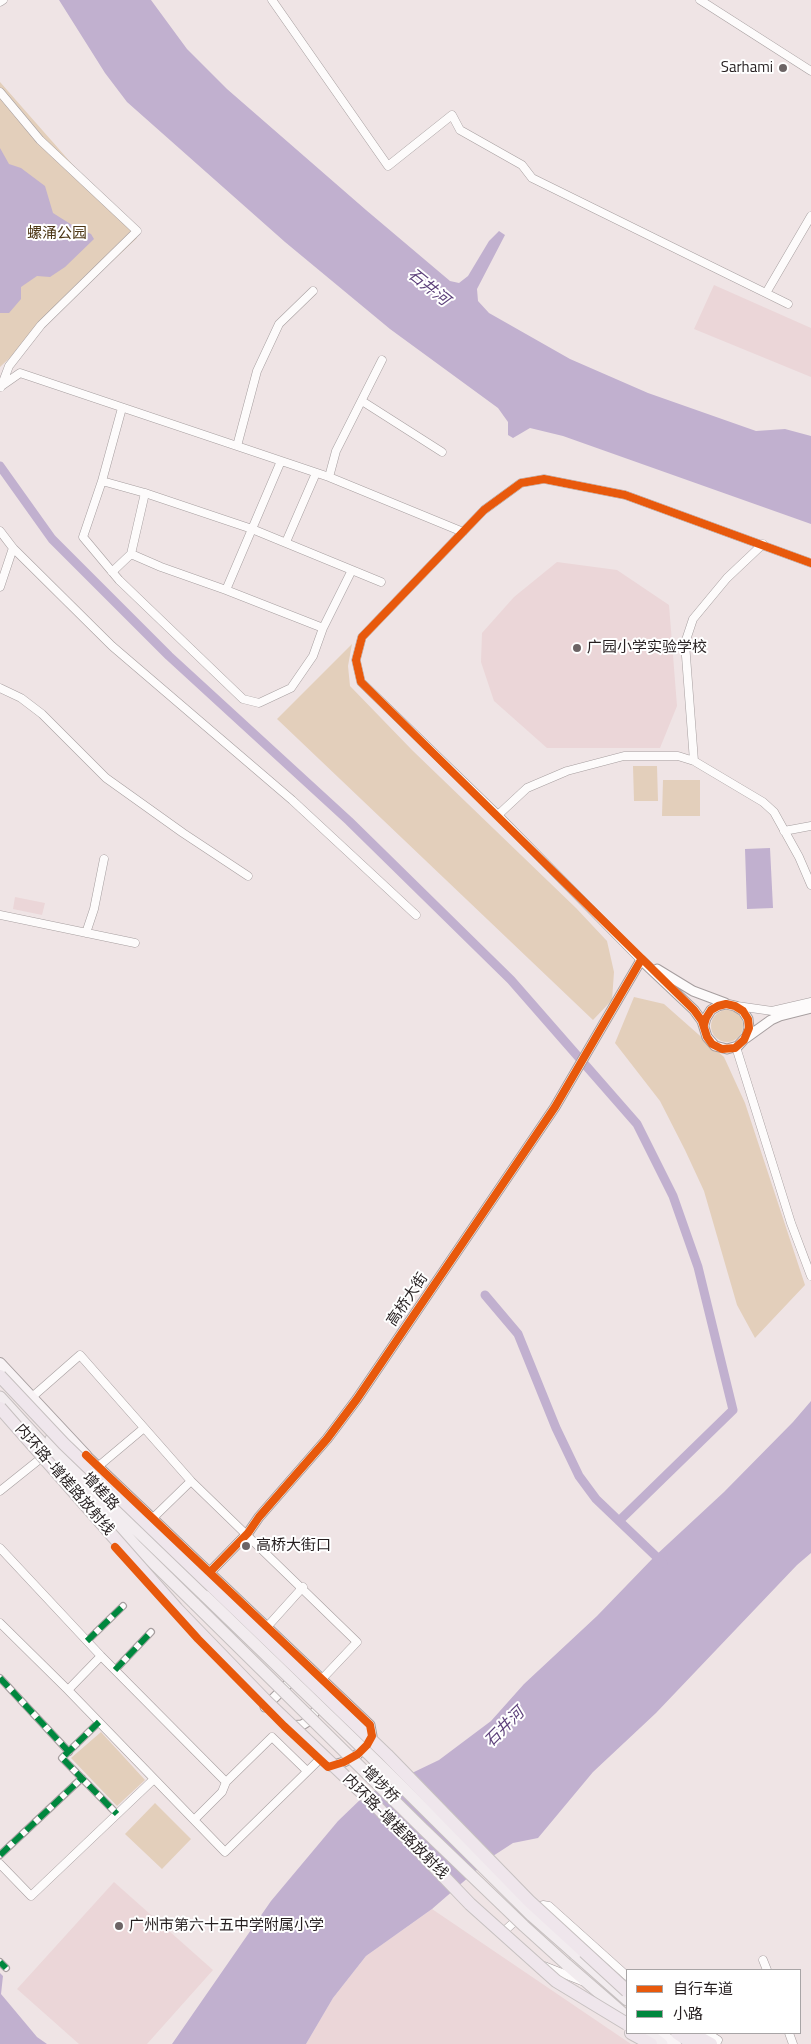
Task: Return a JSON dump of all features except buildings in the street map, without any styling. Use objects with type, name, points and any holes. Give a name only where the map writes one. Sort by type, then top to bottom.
[{"type":"highway","name":"内环路-增槎路放射线","points":[[0,1376],[64,1444],[387,1755],[529,1901],[626,1990]]},
{"type":"highway","name":"内环路-增槎路放射线","points":[[4,1408],[171,1602],[227,1662],[378,1808],[470,1904],[556,1981],[626,2023]]},
{"type":"highway","points":[[556,1981],[596,2012],[626,2030]]},
{"type":"highway","points":[[633,2034],[650,2044]]},
{"type":"highway","points":[[644,2034],[662,2044]]},
{"type":"highway","points":[[678,2034],[693,2044]]},
{"type":"highway","points":[[693,2034],[711,2044]]},
{"type":"main road","points":[[0,1363],[86,1455],[94,1474]]},
{"type":"main road","name":"增槎路","points":[[0,1384],[33,1420],[94,1474],[127,1521],[205,1596]]},
{"type":"main road","name":"增槎路","points":[[0,1396],[4,1408],[49,1451],[151,1561],[195,1604]]},
{"type":"main road","points":[[0,1416],[115,1547],[151,1561]]},
{"type":"main road","points":[[33,1420],[56,1424]]},
{"type":"main road","name":"增埗桥","points":[[205,1596],[386,1770],[532,1916],[626,1999]]},
{"type":"main road","name":"增埗桥","points":[[195,1604],[524,1926],[626,2016]]},
{"type":"main road","points":[[566,1964],[626,2009]]},
{"type":"main road","points":[[649,2034],[662,2044]]},
{"type":"main road","points":[[661,2034],[676,2044]]},
{"type":"main road","points":[[671,2034],[687,2044]]},
{"type":"main road","points":[[679,2034],[700,2044]]},
{"type":"street","points":[[0,2],[4,0]]},
{"type":"street","points":[[272,0],[388,166],[452,115],[460,130],[522,165],[532,178],[788,304]]},
{"type":"street","points":[[700,0],[811,71]]},
{"type":"street","points":[[0,92],[40,140],[137,231],[41,325],[9,366],[0,387]]},
{"type":"street","points":[[766,293],[811,216]]},
{"type":"street","points":[[237,446],[257,371],[279,324],[313,291]]},
{"type":"street","points":[[329,477],[336,451],[382,360]]},
{"type":"street","points":[[0,387],[20,373],[329,477],[463,532]]},
{"type":"street","points":[[362,401],[442,452]]},
{"type":"street","points":[[122,408],[102,481],[83,537],[112,572],[243,699],[259,703],[291,688],[313,656],[323,628],[352,570]]},
{"type":"street","points":[[226,590],[281,461]]},
{"type":"street","points":[[286,542],[316,473]]},
{"type":"street","points":[[811,563],[625,495],[544,479],[521,483],[484,510],[362,638],[356,660],[361,682],[694,1010],[704,1025],[707,1038],[715,1046],[727,1049],[736,1047],[771,1020],[811,1008]]},
{"type":"street","points":[[102,481],[145,493],[252,529],[382,582]]},
{"type":"street","points":[[112,572],[131,554],[145,493]]},
{"type":"street","points":[[0,531],[13,548],[112,646],[292,800],[416,915]]},
{"type":"street","points":[[694,761],[685,643],[692,619],[727,578],[763,544]]},
{"type":"street","points":[[0,587],[13,548]]},
{"type":"street","points":[[131,554],[323,628]]},
{"type":"street","points":[[0,688],[21,698],[42,714],[106,778],[182,833],[248,876]]},
{"type":"street","points":[[498,815],[527,788],[567,771],[624,756],[678,756],[694,761],[763,802],[774,812],[804,866],[811,885]]},
{"type":"street","points":[[784,831],[811,826]]},
{"type":"street","points":[[86,933],[94,908],[104,860]]},
{"type":"street","points":[[0,915],[135,943]]},
{"type":"street","points":[[642,960],[693,991],[732,1005],[772,1011],[811,1002]]},
{"type":"street","name":"高桥大街","points":[[210,1572],[248,1533],[258,1517],[327,1439],[352,1407],[533,1140],[577,1071],[642,960]]},
{"type":"street","points":[[704,1025],[708,1013],[714,1008],[722,1004],[732,1005],[743,1011],[748,1019],[749,1028],[744,1040]]},
{"type":"street","points":[[736,1047],[791,1223],[811,1276]]},
{"type":"street","points":[[31,1398],[80,1355],[191,1481],[248,1533],[358,1642],[322,1679],[322,1700],[315,1715],[302,1725],[284,1726]]},
{"type":"street","points":[[115,1547],[198,1640],[328,1767],[344,1762],[358,1754],[367,1745],[372,1736],[370,1725],[153,1518],[94,1474],[144,1428]]},
{"type":"street","points":[[0,1491],[49,1451]]},
{"type":"street","points":[[153,1518],[191,1481]]},
{"type":"street","points":[[0,1548],[86,1641],[226,1782]]},
{"type":"street","points":[[267,1627],[303,1587]]},
{"type":"street","points":[[86,1641],[123,1606]]},
{"type":"street","points":[[0,1623],[68,1690],[225,1852],[320,1759]]},
{"type":"street","points":[[115,1670],[151,1632]]},
{"type":"street","points":[[68,1690],[101,1656]]},
{"type":"street","points":[[265,1707],[307,1665]]},
{"type":"street","points":[[0,1678],[69,1752]]},
{"type":"street","points":[[99,1722],[62,1758],[117,1814]]},
{"type":"street","points":[[194,1820],[222,1792],[226,1782],[272,1737],[307,1771]]},
{"type":"street","points":[[0,1855],[82,1778]]},
{"type":"street","points":[[0,1864],[31,1896],[154,1779]]},
{"type":"street","points":[[588,1983],[537,1962],[514,1949],[498,1936],[532,1908],[543,1905],[549,1906],[626,1975]]},
{"type":"street","points":[[763,1960],[766,1969]]},
{"type":"street","points":[[0,1962],[6,1968]]},
{"type":"street","points":[[709,2034],[718,2040],[716,2044]]},
{"type":"shaded area","points":[[714,285],[811,328],[811,377],[694,329]]},
{"type":"shaded area","name":"广园小学实验学校","points":[[557,562],[617,570],[669,605],[677,706],[660,748],[547,748],[494,701],[481,662],[482,633],[514,597]]},
{"type":"shaded area","points":[[15,897],[45,903],[42,915],[13,909]]},
{"type":"shaded area","name":"广州市第六十五中学附属小学","points":[[114,1882],[213,1970],[147,2044],[79,2044],[17,1989]]},
{"type":"shaded area","points":[[432,1909],[631,2044],[306,2044],[333,1998],[366,1956]]},
{"type":"green space","name":"螺涌公园","points":[[0,82],[137,238],[0,367]]},
{"type":"green space","points":[[352,644],[348,666],[350,686],[413,751],[576,908],[607,941],[614,972],[612,1000],[593,1020],[277,719]]},
{"type":"green space","points":[[633,766],[657,766],[658,801],[634,801]]},
{"type":"green space","points":[[663,780],[700,780],[700,816],[662,816]]},
{"type":"green space","points":[[634,997],[664,1004],[724,1057],[745,1103],[805,1285],[755,1338],[737,1305],[704,1191],[685,1150],[660,1101],[615,1043]]},
{"type":"green space","points":[[727,1010],[733,1011],[738,1015],[742,1020],[742,1032],[738,1037],[733,1041],[727,1042],[721,1041],[716,1037],[712,1032],[711,1026],[712,1020],[716,1015],[721,1011]]},
{"type":"green space","points":[[101,1732],[145,1780],[117,1806],[71,1758]]},
{"type":"green space","points":[[155,1803],[191,1839],[162,1869],[125,1834]]},
{"type":"water","name":"石井河","points":[[59,0],[151,0],[187,49],[227,89],[450,281],[459,283],[468,276],[489,241],[499,231],[505,235],[477,289],[478,301],[489,313],[570,359],[648,393],[756,431],[785,429],[811,436],[811,524],[563,436],[530,428],[513,438],[508,435],[508,422],[498,408],[390,329],[285,242],[127,102],[105,73]]},
{"type":"water","points":[[0,148],[9,164],[21,168],[45,186],[53,213],[91,234],[94,239],[65,267],[50,277],[37,276],[21,287],[21,299],[9,313],[0,313]]},
{"type":"water","points":[[770,848],[773,908],[747,909],[745,849]]},
{"type":"water","name":"石井河","points":[[811,1401],[811,1553],[797,1565],[656,1713],[593,1772],[538,1838],[513,1843],[493,1856],[432,1909],[366,1956],[333,1998],[306,2044],[172,2044],[271,1901],[338,1821],[364,1796],[439,1760],[491,1721],[524,1684],[597,1616],[655,1556],[724,1492],[793,1422]]},
{"type":"water","points":[[0,1973],[3,1976],[1,1994],[37,2037],[47,2044],[0,2044]]},
{"type":"waterway","points":[[0,466],[52,539],[169,656],[349,821],[511,980],[637,1124],[673,1196],[698,1267],[733,1410],[619,1521]]},
{"type":"waterway","points":[[485,1295],[518,1334],[556,1428],[579,1476],[596,1499],[663,1563]]},
{"type":"marked path","points":[[87,1641],[123,1606]]},
{"type":"marked path","points":[[115,1670],[151,1632]]},
{"type":"marked path","points":[[0,1678],[69,1752]]},
{"type":"marked path","points":[[99,1722],[62,1758],[117,1814]]},
{"type":"marked path","points":[[0,1855],[82,1778]]},
{"type":"marked path","points":[[0,1962],[6,1968]]},
{"type":"cycle path","points":[[704,1025],[711,1010],[726,1004],[735,1006],[743,1011],[748,1019],[749,1028],[744,1040],[735,1048],[722,1049],[712,1044],[707,1037],[702,1021],[694,1010],[361,682],[356,660],[362,637],[484,510],[521,483],[544,479],[625,495],[811,563]]},
{"type":"cycle path","points":[[210,1572],[248,1533],[259,1517],[327,1439],[357,1399],[555,1107],[641,960]]},
{"type":"cycle path","points":[[86,1455],[370,1725],[372,1736],[367,1745],[358,1754],[344,1762],[328,1767],[284,1726],[198,1639],[115,1547]]},
{"type":"place","name":"Sarhami","points":[[783,68]]},
{"type":"place","name":"广园小学实验学校","points":[[577,648]]},
{"type":"place","name":"高桥大街口","points":[[246,1546]]},
{"type":"place","name":"广州市第六十五中学附属小学","points":[[119,1926]]}]
